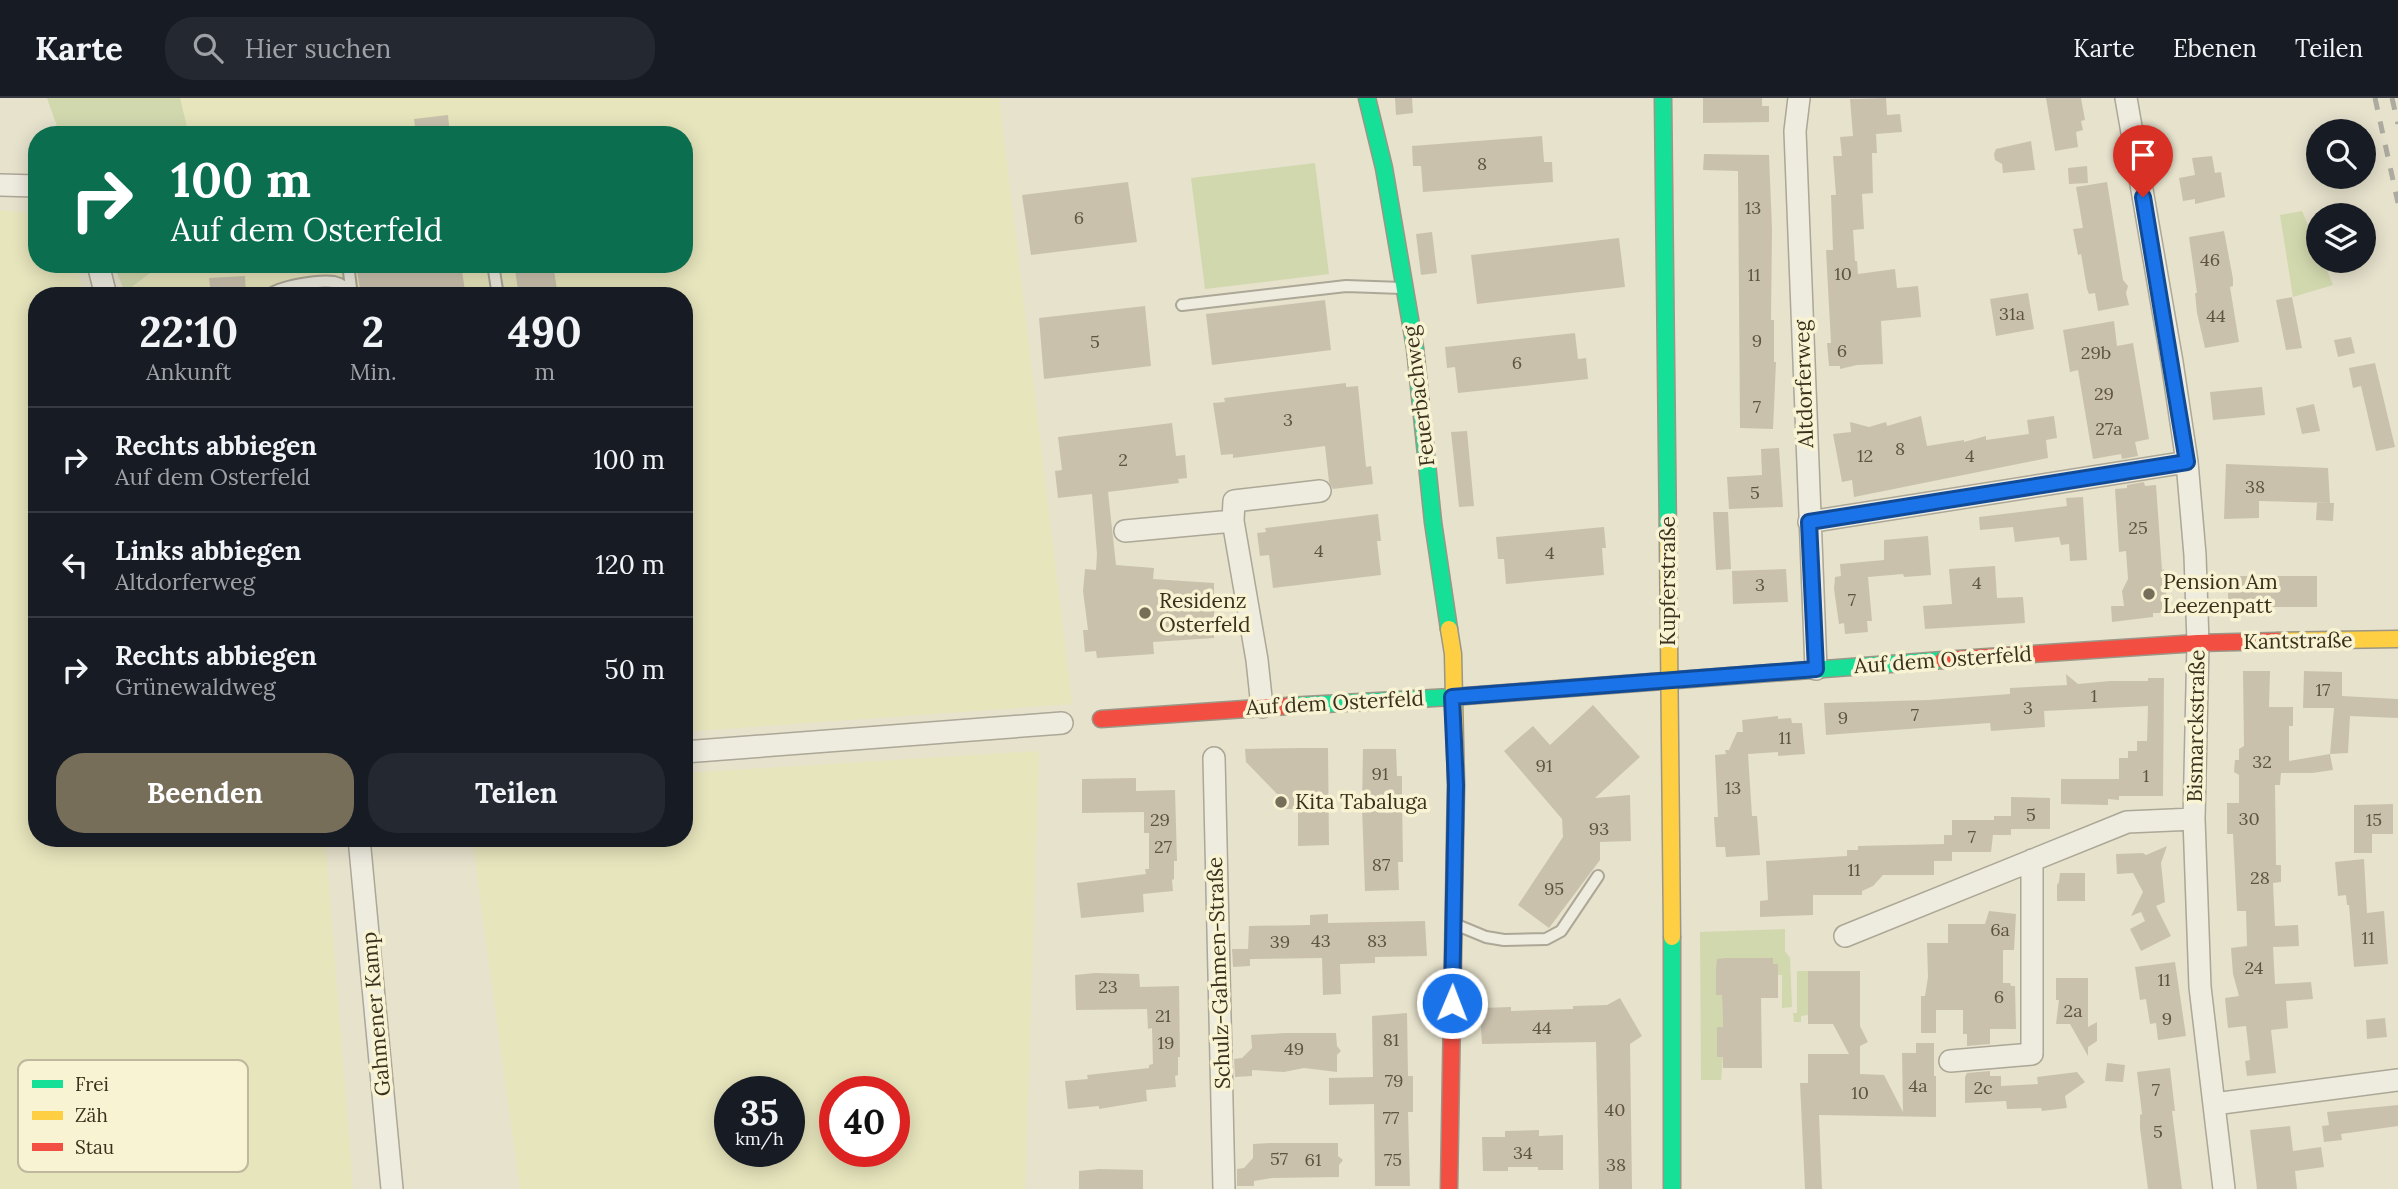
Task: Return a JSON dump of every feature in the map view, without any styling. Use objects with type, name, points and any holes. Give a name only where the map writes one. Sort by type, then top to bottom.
[{"type":"street","name":"Feuerbachweg","points":[[1367,98],[1384,168],[1415,348],[1433,522],[1453,654],[1452,697]]},
{"type":"street","name":"Kupferstraße","points":[[1663,98],[1672,864],[1672,1189]]},
{"type":"street","name":"Altdorferweg","points":[[1799,98],[1795,131],[1816,669]]},
{"type":"street","name":"Bismarckstraße","points":[[2126,98],[2187,462],[2195,555],[2198,643],[2194,818],[2200,987],[2224,1189]]},
{"type":"street","points":[[0,186],[28,186]]},
{"type":"street","points":[[1809,522],[2187,462]]},
{"type":"street","points":[[1262,707],[1257,660],[1233,521],[1234,501],[1320,491]]},
{"type":"street","points":[[1125,531],[1233,521]]},
{"type":"street","name":"Kantstraße","points":[[2198,643],[2398,639]]},
{"type":"street","name":"Auf dem Osterfeld","points":[[1101,719],[1452,697],[1669,679],[2198,643]]},
{"type":"street","points":[[1449,1189],[1456,785],[1452,697]]},
{"type":"street","points":[[693,751],[1062,723]]},
{"type":"street","name":"Schulz-Gahmen-Straße","points":[[1214,758],[1223,1189]]},
{"type":"street","points":[[1845,936],[2127,822],[2194,818]]},
{"type":"street","name":"Gahmener Kamp","points":[[360,847],[392,1189]]},
{"type":"street","points":[[1950,1061],[2032,1054],[2032,860]]},
{"type":"street","points":[[2214,1104],[2398,1080]]},
{"type":"lane","points":[[290,287],[333,282],[346,287]]},
{"type":"lane","points":[[1182,304],[1346,286],[1405,288]]},
{"type":"lane","points":[[1454,924],[1486,937],[1504,940],[1546,939],[1561,931],[1598,876]]},
{"type":"shaded area","points":[[180,98],[999,98],[1072,704],[693,731],[693,287],[132,287],[150,273],[693,273],[693,126],[187,126]]},
{"type":"shaded area","points":[[0,210],[28,213],[28,273],[79,273],[81,287],[28,287],[28,847],[326,847],[353,1189],[0,1189]]},
{"type":"shaded area","points":[[1039,751],[1025,1189],[520,1189],[473,847],[693,847],[693,772]]},
{"type":"green space","points":[[47,98],[180,98],[187,126],[57,126]]},
{"type":"green space","points":[[1315,163],[1329,274],[1205,289],[1191,178]]},
{"type":"green space","points":[[2302,211],[2306,220],[2306,273],[2328,273],[2333,285],[2293,297],[2280,215]]},
{"type":"green space","points":[[117,273],[150,273],[132,287],[123,287]]},
{"type":"green space","points":[[1785,929],[1785,951],[1790,958],[1792,1007],[1782,1008],[1782,975],[1778,975],[1778,964],[1773,964],[1773,958],[1762,958],[1761,964],[1752,958],[1717,959],[1716,995],[1722,995],[1723,1027],[1717,1027],[1717,1056],[1723,1057],[1721,1080],[1701,1080],[1700,932]]},
{"type":"green space","points":[[1797,971],[1808,971],[1808,1015],[1801,1016],[1801,1022],[1794,1022],[1793,1013],[1797,1013]]},
{"type":"building","points":[[1395,98],[1412,98],[1413,113],[1396,115]]},
{"type":"building","points":[[1703,98],[1762,98],[1762,106],[1769,106],[1769,122],[1703,123]]},
{"type":"building","points":[[1886,98],[1887,115],[1900,114],[1902,132],[1876,134],[1877,153],[1872,153],[1873,193],[1862,194],[1864,229],[1853,230],[1855,261],[1858,274],[1895,269],[1897,288],[1918,286],[1921,317],[1881,321],[1883,364],[1840,369],[1840,366],[1829,366],[1827,343],[1831,343],[1826,250],[1833,250],[1831,195],[1836,195],[1833,156],[1842,156],[1840,137],[1853,136],[1850,99]]},
{"type":"building","points":[[2046,98],[2081,98],[2085,120],[2081,121],[2083,130],[2076,132],[2078,147],[2055,151]]},
{"type":"building","points":[[448,115],[449,126],[415,126],[414,119]]},
{"type":"building","points":[[1542,136],[1544,162],[1552,162],[1553,182],[1423,192],[1421,166],[1413,166],[1412,146]]},
{"type":"building","points":[[2031,141],[2035,170],[2003,173],[2002,164],[1995,160],[1996,149]]},
{"type":"building","points":[[1704,154],[1769,155],[1772,229],[1771,320],[1774,320],[1776,362],[1773,429],[1740,428],[1738,171],[1703,170]]},
{"type":"building","points":[[2212,156],[2215,173],[2221,172],[2225,197],[2195,204],[2195,199],[2183,201],[2179,178],[2195,175],[2192,158]]},
{"type":"building","points":[[2087,166],[2088,183],[2069,184],[2068,168]]},
{"type":"building","points":[[1128,182],[1137,242],[1031,255],[1022,195]]},
{"type":"building","points":[[2107,182],[2123,280],[2128,286],[2126,293],[2129,305],[2098,311],[2095,293],[2089,294],[2087,289],[2081,254],[2078,255],[2073,229],[2083,228],[2076,187]]},
{"type":"building","points":[[2224,231],[2233,279],[2233,286],[2230,287],[2239,342],[2205,348],[2197,313],[2189,237]]},
{"type":"building","points":[[1432,232],[1437,273],[1421,275],[1416,234]]},
{"type":"building","points":[[1619,238],[1625,287],[1477,304],[1471,255]]},
{"type":"building","points":[[357,273],[462,273],[464,287],[360,287]]},
{"type":"building","points":[[515,273],[554,273],[557,287],[518,287]]},
{"type":"building","points":[[245,276],[246,287],[210,287],[209,278]]},
{"type":"building","points":[[2028,293],[2034,329],[1996,336],[1990,299]]},
{"type":"building","points":[[2292,297],[2302,348],[2286,350],[2276,300]]},
{"type":"building","points":[[1325,300],[1331,350],[1212,365],[1206,314]]},
{"type":"building","points":[[1145,306],[1151,366],[1044,379],[1039,318]]},
{"type":"building","points":[[2114,321],[2117,346],[2133,343],[2149,439],[2135,442],[2138,456],[2122,459],[2121,454],[2093,459],[2078,370],[2070,372],[2063,330]]},
{"type":"building","points":[[1575,333],[1578,359],[1586,358],[1588,379],[1458,393],[1455,367],[1447,368],[1445,347]]},
{"type":"building","points":[[2351,337],[2355,353],[2338,357],[2334,340]]},
{"type":"building","points":[[2375,363],[2395,447],[2376,451],[2361,386],[2353,388],[2349,368]]},
{"type":"building","points":[[1346,383],[1346,387],[1358,386],[1366,467],[1371,466],[1373,484],[1333,489],[1329,482],[1325,446],[1233,458],[1233,454],[1221,455],[1213,403],[1225,402],[1224,398]]},
{"type":"building","points":[[2262,387],[2265,415],[2213,420],[2210,392]]},
{"type":"building","points":[[2314,404],[2320,431],[2302,434],[2296,408]]},
{"type":"building","points":[[1921,416],[1927,446],[1964,442],[1986,436],[1986,440],[2029,434],[2027,420],[2054,416],[2057,438],[2046,440],[2048,458],[1854,497],[1852,480],[1842,482],[1833,434],[1851,432],[1850,422],[1869,427],[1886,422],[1887,426]]},
{"type":"building","points":[[1172,423],[1176,456],[1185,455],[1187,478],[1178,479],[1179,483],[1108,492],[1116,565],[1154,568],[1153,579],[1214,583],[1214,638],[1153,642],[1154,654],[1097,658],[1096,651],[1085,652],[1083,630],[1088,630],[1083,591],[1085,569],[1096,570],[1092,494],[1058,498],[1055,471],[1062,470],[1058,437]]},
{"type":"building","points":[[1467,431],[1474,506],[1459,507],[1451,432]]},
{"type":"building","points":[[1779,448],[1783,507],[1729,509],[1727,477],[1762,475],[1761,449]]},
{"type":"building","points":[[2226,464],[2328,468],[2330,503],[2259,501],[2259,518],[2224,519]]},
{"type":"building","points":[[2144,482],[2145,486],[2156,485],[2167,603],[2162,613],[2153,613],[2153,617],[2112,622],[2111,606],[2124,606],[2122,591],[2128,579],[2126,551],[2119,552],[2115,489]]},
{"type":"building","points":[[2083,497],[2087,560],[2070,561],[2069,544],[2061,545],[2059,537],[2015,542],[2013,527],[1980,530],[1979,517],[2067,506],[2066,498]]},
{"type":"building","points":[[2317,503],[2334,503],[2333,521],[2316,520]]},
{"type":"building","points":[[1713,512],[1728,512],[1731,569],[1716,570]]},
{"type":"building","points":[[1378,514],[1381,541],[1377,541],[1381,575],[1273,588],[1269,555],[1260,556],[1257,533],[1266,532],[1265,528]]},
{"type":"building","points":[[1604,527],[1604,575],[1506,584],[1504,559],[1498,559],[1496,537]]},
{"type":"building","points":[[1928,536],[1931,575],[1868,577],[1872,621],[1867,621],[1868,632],[1845,634],[1844,623],[1839,624],[1834,589],[1835,577],[1841,576],[1840,564],[1884,560],[1884,540]]},
{"type":"building","points":[[1995,566],[1997,598],[2023,597],[2025,623],[1925,629],[1923,606],[1952,604],[1949,569]]},
{"type":"building","points":[[1786,569],[1788,602],[1733,604],[1732,571]]},
{"type":"building","points":[[2228,576],[2317,576],[2317,607],[2228,607]]},
{"type":"building","points":[[2243,671],[2270,671],[2269,707],[2293,707],[2293,726],[2289,726],[2289,761],[2330,754],[2333,770],[2281,773],[2280,785],[2275,785],[2276,865],[2281,865],[2281,882],[2273,883],[2275,926],[2298,925],[2299,946],[2273,947],[2275,984],[2311,982],[2313,999],[2286,1001],[2288,1028],[2271,1030],[2276,1073],[2247,1076],[2245,1061],[2250,1060],[2246,1026],[2228,1028],[2225,998],[2239,996],[2233,974],[2231,948],[2247,946],[2246,911],[2237,911],[2233,834],[2227,834],[2227,803],[2239,803],[2239,775],[2234,772],[2235,760],[2239,760],[2239,749],[2244,746]]},
{"type":"building","points":[[2304,671],[2342,672],[2342,696],[2398,699],[2398,718],[2350,716],[2348,753],[2330,754],[2334,708],[2303,708]]},
{"type":"building","points":[[2066,674],[2078,684],[2164,678],[2163,796],[2119,796],[2119,800],[2108,799],[2108,805],[2061,804],[2061,779],[2119,779],[2119,758],[2128,758],[2128,751],[2137,751],[2137,741],[2147,741],[2148,706],[2044,711],[2045,727],[1991,731],[1990,723],[1826,735],[1824,703],[2010,694],[2010,688],[2067,685]]},
{"type":"building","points":[[1593,705],[1640,757],[1595,798],[1630,795],[1631,841],[1600,842],[1600,860],[1549,928],[1518,905],[1563,837],[1562,819],[1504,751],[1533,726],[1550,745]]},
{"type":"building","points":[[1778,716],[1778,719],[1791,718],[1792,723],[1802,723],[1805,754],[1748,754],[1752,816],[1757,816],[1760,855],[1726,857],[1725,847],[1716,847],[1714,817],[1718,817],[1715,755],[1726,754],[1725,750],[1729,750],[1737,732],[1743,732],[1742,720]]},
{"type":"building","points":[[1328,748],[1329,845],[1298,846],[1298,809],[1279,809],[1279,796],[1246,762],[1245,749]]},
{"type":"building","points":[[1363,749],[1396,749],[1397,776],[1402,776],[1403,862],[1398,862],[1399,890],[1365,891]]},
{"type":"building","points":[[1136,778],[1136,791],[1175,790],[1177,861],[1174,861],[1173,891],[1143,894],[1144,912],[1081,918],[1077,883],[1146,874],[1145,869],[1149,869],[1149,833],[1144,833],[1144,812],[1082,813],[1082,779]]},
{"type":"building","points":[[2011,797],[2050,798],[2050,829],[2011,829]]},
{"type":"building","points":[[2393,804],[2393,834],[2372,834],[2372,853],[2354,853],[2354,805]]},
{"type":"building","points":[[1994,816],[2011,816],[2011,835],[1993,835],[1991,852],[1952,852],[1952,861],[1934,861],[1934,875],[1883,875],[1873,886],[1862,891],[1862,895],[1813,895],[1813,915],[1760,917],[1760,901],[1768,900],[1766,861],[1847,856],[1847,850],[1858,850],[1858,846],[1944,844],[1944,835],[1952,835],[1952,820],[1994,820]]},
{"type":"building","points":[[2167,846],[2161,863],[2165,902],[2156,906],[2171,936],[2141,951],[2130,929],[2145,921],[2141,912],[2131,916],[2143,892],[2133,873],[2117,874],[2116,854],[2146,855]]},
{"type":"building","points":[[2364,859],[2367,913],[2384,911],[2388,964],[2354,967],[2349,905],[2346,895],[2338,896],[2335,862]]},
{"type":"building","points":[[2060,873],[2085,873],[2085,901],[2057,901]]},
{"type":"building","points":[[1989,911],[2016,914],[2014,950],[2003,950],[2003,983],[2015,986],[2016,1029],[1990,1029],[1990,1044],[1967,1046],[1967,1034],[1963,1034],[1963,1010],[1936,1010],[1936,1033],[1921,1033],[1921,996],[1925,996],[1928,977],[1927,943],[1948,943],[1948,924],[1985,924]]},
{"type":"building","points":[[1328,914],[1328,923],[1425,921],[1427,956],[1375,957],[1375,963],[1340,964],[1341,994],[1323,995],[1322,958],[1250,959],[1250,966],[1233,967],[1232,949],[1248,949],[1249,926],[1310,925],[1310,915]]},
{"type":"building","points":[[1773,958],[1773,964],[1778,964],[1778,998],[1761,998],[1762,1068],[1723,1068],[1723,1057],[1717,1057],[1717,1027],[1723,1027],[1722,995],[1716,995],[1716,968],[1717,959]]},
{"type":"building","points":[[2175,962],[2186,1036],[2158,1040],[2156,1023],[2150,1024],[2146,999],[2140,1000],[2135,967]]},
{"type":"building","points":[[1808,971],[1860,971],[1860,1026],[1868,1042],[1860,1046],[1860,1074],[1884,1075],[1903,1112],[1902,1053],[1916,1053],[1916,1043],[1934,1043],[1936,1117],[1819,1115],[1822,1189],[1805,1189],[1800,1083],[1808,1083],[1808,1054],[1849,1054],[1833,1024],[1808,1024]]},
{"type":"building","points":[[1139,974],[1140,987],[1179,986],[1180,1057],[1178,1075],[1175,1076],[1176,1087],[1146,1090],[1147,1101],[1099,1109],[1099,1106],[1068,1109],[1065,1081],[1088,1079],[1087,1075],[1149,1068],[1149,1065],[1153,1064],[1152,1028],[1148,1029],[1147,1009],[1076,1010],[1075,975]]},
{"type":"building","points":[[2056,978],[2088,978],[2088,1027],[2097,1022],[2097,1041],[2088,1047],[2088,1056],[2070,1024],[2056,1024],[2059,1000],[2056,1000]]},
{"type":"building","points":[[1620,998],[1642,1036],[1630,1044],[1632,1189],[1599,1189],[1596,1042],[1482,1044],[1480,1008],[1511,1007],[1511,1011],[1573,1009],[1573,1006],[1607,1005]]},
{"type":"building","points":[[1407,1013],[1408,1076],[1413,1076],[1413,1112],[1408,1112],[1410,1186],[1375,1186],[1374,1104],[1329,1105],[1329,1078],[1373,1077],[1372,1016]]},
{"type":"building","points":[[2385,1018],[2387,1037],[2367,1039],[2366,1020]]},
{"type":"building","points":[[1336,1033],[1337,1046],[1341,1051],[1337,1055],[1337,1072],[1304,1068],[1284,1072],[1252,1070],[1252,1076],[1235,1077],[1234,1059],[1242,1058],[1252,1048],[1251,1035]]},
{"type":"building","points":[[2107,1063],[2125,1065],[2123,1082],[2105,1081]]},
{"type":"building","points":[[2170,1068],[2175,1111],[2172,1111],[2182,1189],[2148,1189],[2140,1128],[2142,1114],[2137,1072]]},
{"type":"building","points":[[1990,1071],[1990,1076],[2001,1076],[2001,1086],[2038,1084],[2037,1077],[2077,1072],[2085,1082],[2065,1096],[2067,1108],[2042,1111],[2041,1108],[2007,1109],[2006,1101],[1965,1103],[1967,1073]]},
{"type":"building","points":[[2398,1105],[2398,1126],[2341,1134],[2342,1140],[2324,1142],[2322,1126],[2329,1125],[2327,1112]]},
{"type":"building","points":[[2290,1126],[2293,1151],[2321,1147],[2324,1167],[2295,1171],[2297,1189],[2257,1189],[2250,1130]]},
{"type":"building","points":[[1539,1130],[1539,1136],[1563,1135],[1563,1170],[1508,1167],[1508,1171],[1483,1171],[1482,1137],[1505,1137],[1505,1131]]},
{"type":"building","points":[[1338,1143],[1338,1156],[1343,1160],[1339,1165],[1339,1177],[1272,1178],[1254,1181],[1254,1186],[1237,1186],[1237,1169],[1244,1168],[1253,1158],[1253,1144]]},
{"type":"building","points":[[1143,1170],[1143,1189],[1079,1189],[1079,1171]]},
{"type":"railway","points":[[2375,98],[2398,203]]},
{"type":"railway","points":[[2392,98],[2398,124]]},
{"type":"traffic: fast","points":[[1367,98],[1384,168],[1415,348],[1433,522],[1449,629]]},
{"type":"traffic: fast","points":[[1663,98],[1668,540]]},
{"type":"traffic: fast","points":[[1288,706],[1452,697],[1943,660]]},
{"type":"traffic: fast","points":[[1672,937],[1672,1189]]},
{"type":"traffic: slow","points":[[1668,540],[1672,937]]},
{"type":"traffic: slow","points":[[1449,629],[1453,654],[1456,785],[1452,1012]]},
{"type":"traffic: slow","points":[[2278,641],[2398,639]]},
{"type":"traffic: jam","points":[[1943,660],[2198,643],[2278,641]]},
{"type":"traffic: jam","points":[[1101,719],[1288,706]]},
{"type":"traffic: jam","points":[[1449,1189],[1452,1012]]},
{"type":"place","name":"Pension Am Leezenpatt","points":[[2149,594]]},
{"type":"place","name":"Residenz Osterfeld","points":[[1145,613]]},
{"type":"place","name":"Kita Tabaluga","points":[[1281,802]]},
{"type":"route","points":[[1452,1003],[1456,785],[1452,697],[1816,669],[1809,522],[2187,462],[2143,197]]}]
